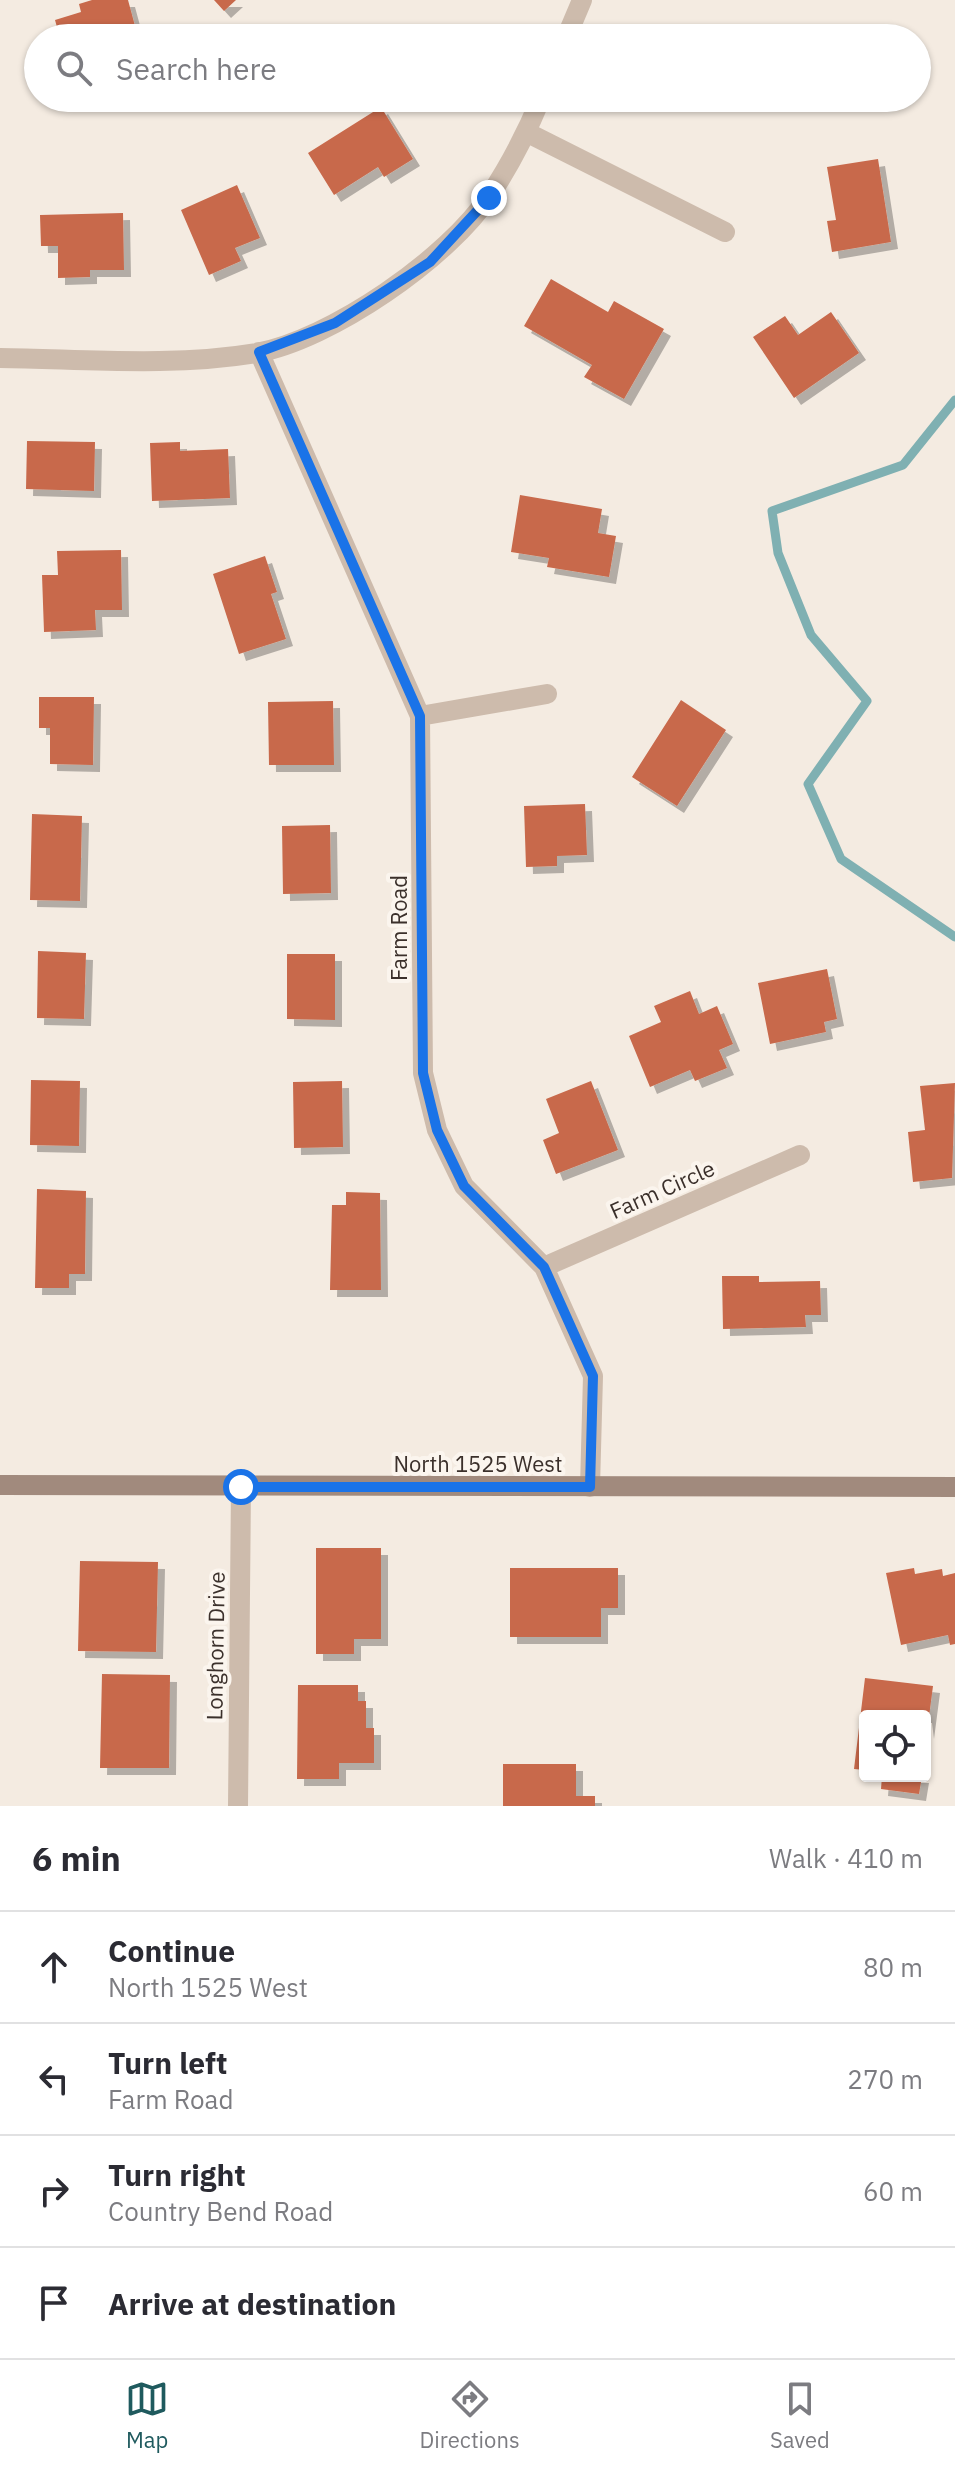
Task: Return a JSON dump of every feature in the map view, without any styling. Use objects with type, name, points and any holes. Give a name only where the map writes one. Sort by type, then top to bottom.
[{"type":"street","points":[[572,24],[582,0]]},
{"type":"street","points":[[0,358],[181,360],[259,352],[335,323],[430,262],[489,198],[535,112]]},
{"type":"street","points":[[526,132],[725,232]]},
{"type":"street","name":"Farm Road","points":[[259,352],[420,716],[423,1073],[437,1130],[464,1186],[544,1267],[593,1376],[590,1487]]},
{"type":"street","points":[[420,716],[547,694]]},
{"type":"street","name":"Farm Circle","points":[[544,1267],[800,1155]]},
{"type":"street","name":"North 1525 West","points":[[0,1485],[955,1487]]},
{"type":"street","name":"Longhorn Drive","points":[[238,1806],[241,1487]]},
{"type":"building","points":[[92,0],[128,0],[134,24],[56,24],[55,20],[81,12],[79,4]]},
{"type":"building","points":[[214,0],[236,0],[224,11]]},
{"type":"building","points":[[373,112],[384,112],[413,159],[384,177],[378,167],[334,195],[308,153]]},
{"type":"building","points":[[878,159],[891,242],[832,252],[827,221],[836,220],[827,167]]},
{"type":"building","points":[[237,185],[260,238],[235,248],[241,261],[209,275],[181,210]]},
{"type":"building","points":[[123,213],[124,270],[90,270],[90,277],[58,278],[58,246],[41,246],[40,215]]},
{"type":"building","points":[[551,279],[608,312],[614,301],[664,329],[624,399],[584,377],[592,365],[524,326]]},
{"type":"building","points":[[831,312],[859,353],[794,398],[753,337],[785,316],[798,335]]},
{"type":"building","points":[[27,441],[95,442],[94,491],[26,489]]},
{"type":"building","points":[[180,442],[180,451],[228,449],[230,498],[152,501],[150,443]]},
{"type":"building","points":[[520,495],[602,509],[598,533],[616,536],[609,577],[547,567],[549,558],[511,552]]},
{"type":"building","points":[[121,550],[122,610],[95,610],[96,630],[44,632],[42,575],[58,575],[57,551]]},
{"type":"building","points":[[265,556],[277,592],[271,594],[286,639],[239,654],[213,574]]},
{"type":"building","points":[[39,697],[94,697],[93,765],[50,764],[50,728],[39,728]]},
{"type":"building","points":[[681,700],[726,730],[677,806],[632,777]]},
{"type":"building","points":[[333,701],[334,765],[269,765],[268,702]]},
{"type":"building","points":[[585,804],[587,855],[557,856],[557,866],[526,867],[524,806]]},
{"type":"building","points":[[32,814],[82,816],[80,901],[30,900]]},
{"type":"building","points":[[330,825],[331,893],[283,894],[282,826]]},
{"type":"building","points":[[38,951],[86,953],[84,1019],[37,1018]]},
{"type":"building","points":[[287,954],[335,954],[335,1020],[287,1019]]},
{"type":"building","points":[[827,969],[837,1019],[824,1022],[826,1032],[770,1044],[758,983]]},
{"type":"building","points":[[690,991],[699,1014],[717,1006],[733,1044],[719,1050],[727,1068],[695,1081],[690,1070],[650,1087],[629,1036],[661,1022],[654,1006]]},
{"type":"building","points":[[31,1080],[80,1081],[79,1146],[30,1145]]},
{"type":"building","points":[[342,1081],[343,1147],[294,1148],[293,1082]]},
{"type":"building","points":[[591,1081],[618,1150],[556,1174],[543,1140],[559,1133],[546,1099]]},
{"type":"building","points":[[955,1083],[952,1178],[913,1182],[908,1132],[925,1130],[920,1086]]},
{"type":"building","points":[[37,1189],[86,1191],[85,1274],[69,1274],[69,1288],[35,1288]]},
{"type":"building","points":[[346,1192],[380,1193],[381,1290],[330,1290],[332,1205],[346,1205]]},
{"type":"building","points":[[722,1276],[759,1276],[759,1282],[820,1281],[821,1315],[805,1315],[806,1327],[723,1329]]},
{"type":"building","points":[[316,1548],[381,1548],[381,1639],[354,1639],[354,1654],[316,1654]]},
{"type":"building","points":[[80,1561],[158,1562],[156,1652],[78,1651]]},
{"type":"building","points":[[510,1568],[618,1568],[618,1608],[601,1608],[601,1637],[510,1637]]},
{"type":"building","points":[[914,1568],[915,1574],[942,1569],[943,1576],[955,1573],[955,1644],[950,1645],[948,1635],[901,1645],[886,1573]]},
{"type":"building","points":[[102,1674],[170,1675],[169,1768],[100,1768]]},
{"type":"building","points":[[865,1678],[933,1686],[930,1710],[861,1710]]},
{"type":"building","points":[[298,1685],[358,1685],[358,1701],[366,1701],[366,1728],[374,1728],[374,1763],[339,1763],[339,1779],[297,1779]]},
{"type":"building","points":[[859,1728],[859,1769],[854,1769]]},
{"type":"building","points":[[503,1764],[576,1764],[576,1796],[595,1796],[595,1806],[503,1806]]},
{"type":"building","points":[[882,1782],[921,1782],[919,1794],[881,1789]]},
{"type":"waterway","points":[[955,400],[903,465],[772,511],[778,553],[811,635],[867,701],[808,784],[841,859],[955,937]]},
{"type":"route","points":[[241,1487],[590,1487],[593,1376],[544,1267],[464,1186],[437,1130],[423,1073],[420,716],[259,352],[335,323],[430,262],[489,198]]}]
